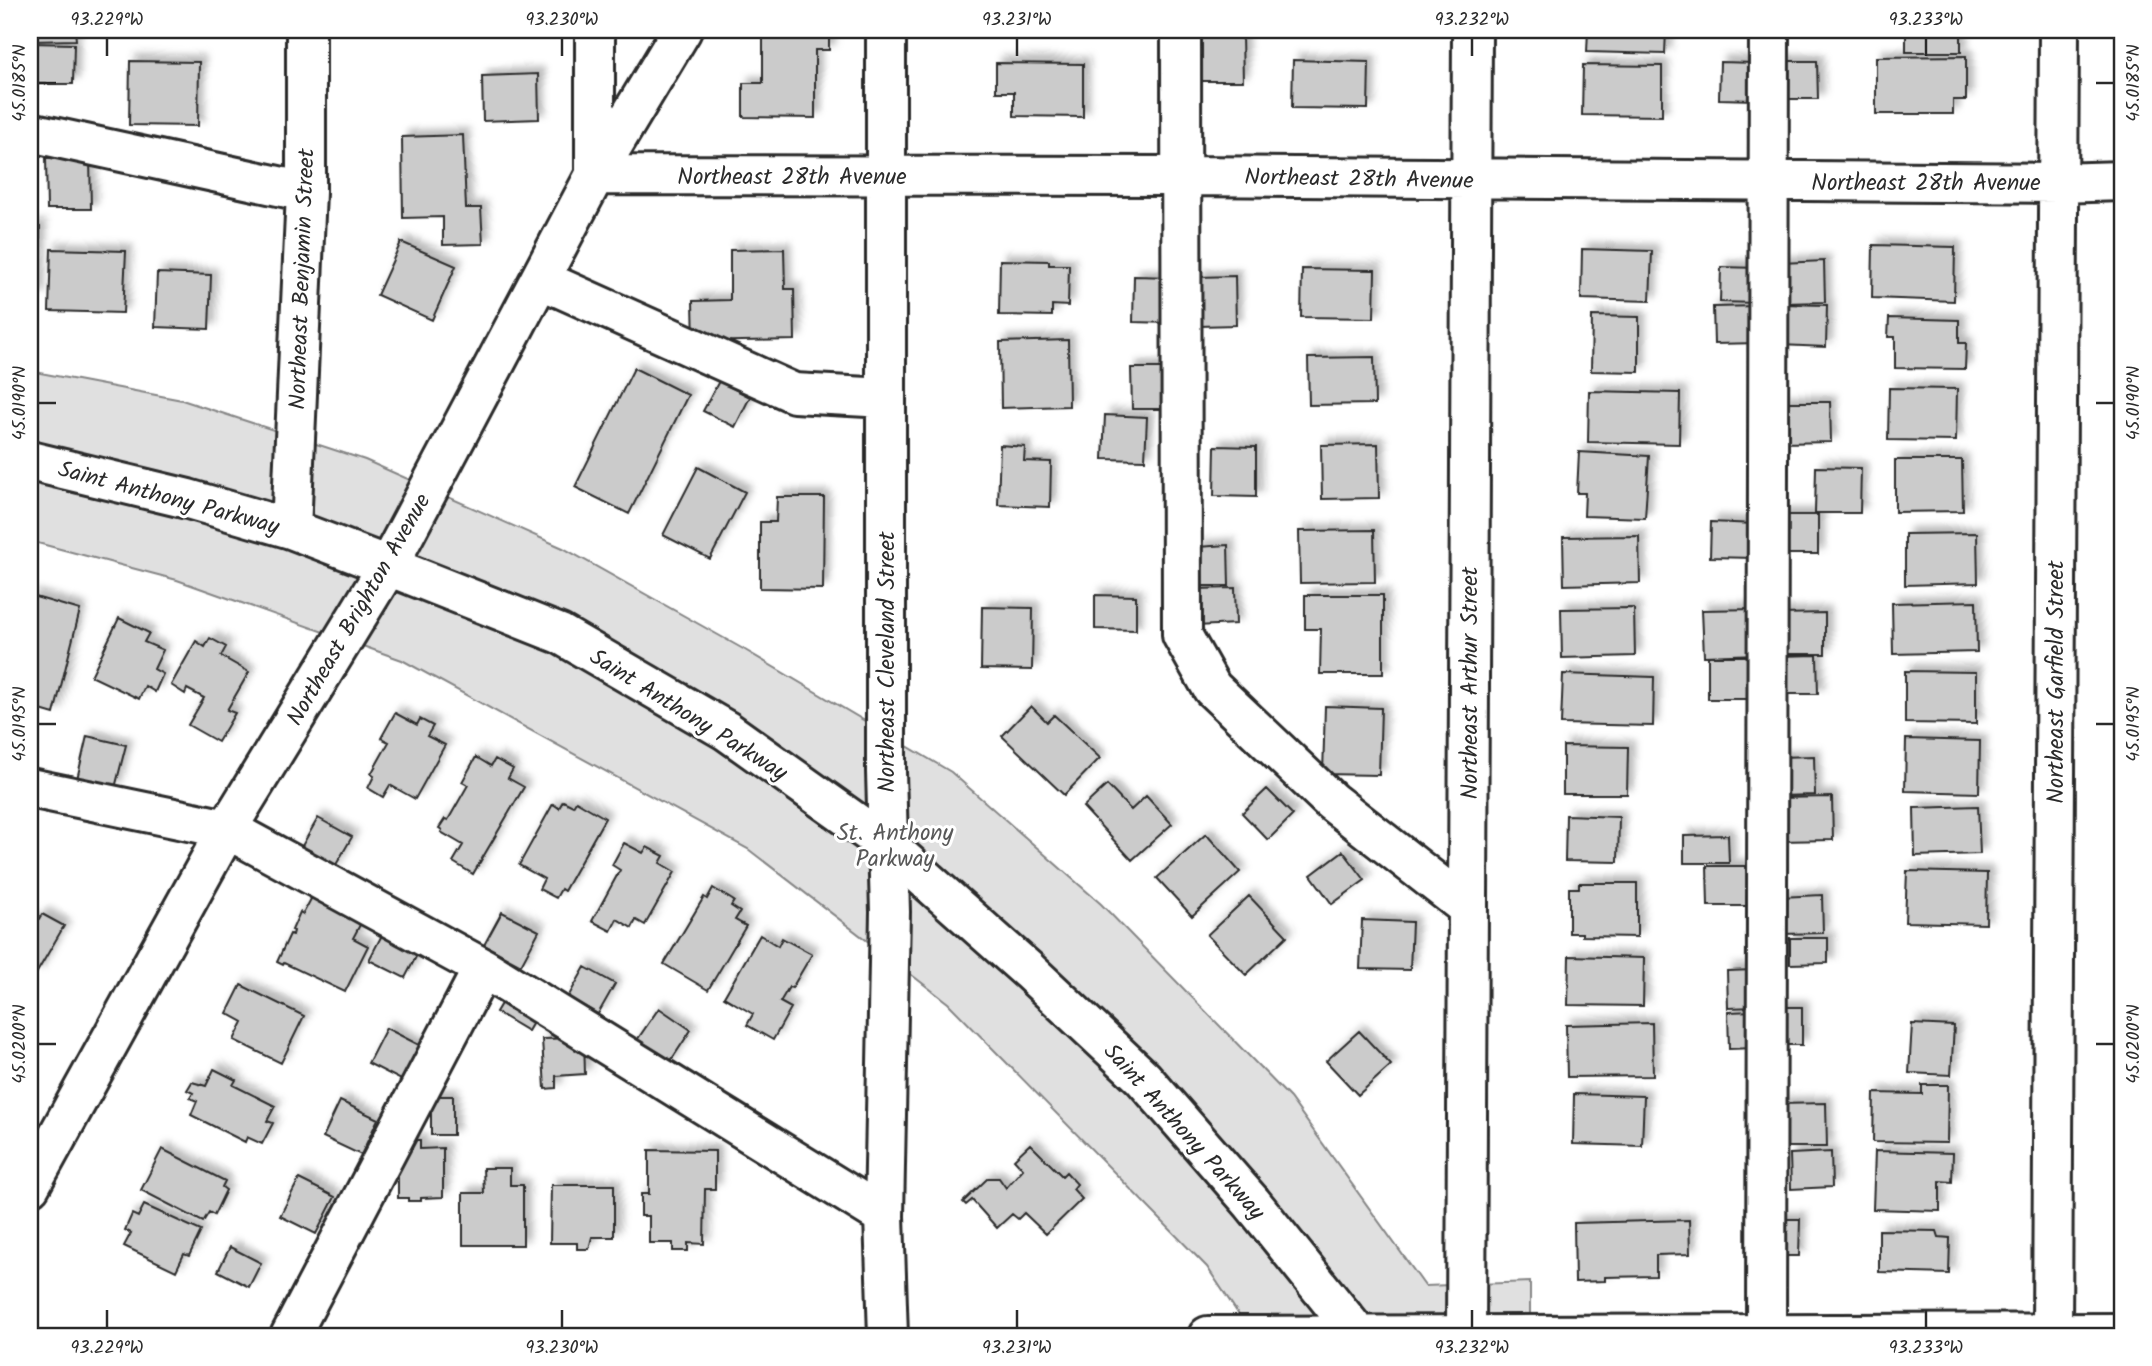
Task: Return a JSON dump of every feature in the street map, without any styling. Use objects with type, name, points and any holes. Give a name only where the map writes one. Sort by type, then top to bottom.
[{"type":"street","name":"Northeast Benjamin Street","points":[[291,529],[306,192],[306,30]]},
{"type":"street","points":[[595,30],[595,176]]},
{"type":"street","name":"Northeast Brighton Avenue","points":[[30,1186],[227,829],[388,566],[595,176],[682,30]]},
{"type":"street","name":"Northeast Cleveland Street","points":[[886,30],[887,845],[890,912],[884,1216],[888,1336]]},
{"type":"street","points":[[1181,30],[1182,635],[1212,688],[1331,801],[1468,908]]},
{"type":"street","name":"Northeast Arthur Street","points":[[1466,1335],[1472,30]]},
{"type":"street","points":[[1766,1336],[1769,30]]},
{"type":"street","name":"Northeast Garfield Street","points":[[2052,1333],[2059,30]]},
{"type":"street","points":[[30,132],[306,192]]},
{"type":"street","name":"Northeast 28th Avenue","points":[[595,176],[1180,176],[2058,183],[2122,181]]},
{"type":"street","points":[[540,279],[794,393],[886,398]]},
{"type":"street","name":"Saint Anthony Parkway","points":[[30,461],[188,499],[291,529],[388,566],[560,634],[727,731],[887,845],[1029,971],[1143,1078],[1252,1203],[1359,1336]]},
{"type":"street","points":[[30,789],[227,829],[484,968],[884,1216]]},
{"type":"street","points":[[290,1336],[484,968]]},
{"type":"street","points":[[1208,1336],[2122,1333]]},
{"type":"green space","name":"St. Anthony Parkway","points":[[30,371],[182,400],[365,460],[563,548],[745,650],[951,772],[1101,904],[1290,1098],[1425,1286],[1530,1282],[1530,1336],[1253,1336],[1207,1267],[948,1003],[748,849],[402,660],[177,580],[30,541]]},
{"type":"building","points":[[30,30],[75,30],[76,40],[30,41]]},
{"type":"building","points":[[128,30],[199,30],[199,32],[128,33]]},
{"type":"building","points":[[539,30],[586,30],[586,35],[539,38]]},
{"type":"building","points":[[763,30],[829,30],[829,50],[815,50],[815,118],[743,117],[743,83],[763,83]]},
{"type":"building","points":[[1129,30],[1171,30],[1171,36],[1129,36]]},
{"type":"building","points":[[1588,30],[1666,30],[1665,54],[1587,52]]},
{"type":"building","points":[[1906,30],[1961,30],[1961,52],[1906,52]]},
{"type":"building","points":[[1242,36],[1243,81],[1198,81],[1197,38]]},
{"type":"building","points":[[30,43],[74,44],[73,84],[30,84]]},
{"type":"building","points":[[1966,56],[1966,100],[1953,100],[1953,114],[1876,114],[1876,57]]},
{"type":"building","points":[[1293,60],[1369,62],[1368,109],[1292,108]]},
{"type":"building","points":[[130,61],[199,62],[198,126],[129,125]]},
{"type":"building","points":[[1780,61],[1817,61],[1818,99],[1781,99]]},
{"type":"building","points":[[1720,62],[1756,63],[1755,100],[1719,99]]},
{"type":"building","points":[[996,63],[1083,64],[1083,117],[1014,116],[1014,92],[996,92]]},
{"type":"building","points":[[1583,65],[1662,66],[1662,116],[1582,115]]},
{"type":"building","points":[[538,74],[539,119],[483,121],[482,76]]},
{"type":"building","points":[[463,135],[466,208],[481,208],[483,244],[443,245],[443,217],[403,218],[402,137]]},
{"type":"building","points":[[46,158],[90,158],[91,209],[47,209]]},
{"type":"building","points":[[30,227],[40,227],[38,298],[30,298]]},
{"type":"building","points":[[401,242],[456,266],[432,320],[377,295]]},
{"type":"building","points":[[1873,245],[1955,247],[1954,301],[1872,298]]},
{"type":"building","points":[[51,249],[126,251],[123,313],[49,311]]},
{"type":"building","points":[[784,249],[785,289],[794,289],[795,340],[694,342],[693,301],[730,300],[730,250]]},
{"type":"building","points":[[1582,249],[1652,251],[1650,301],[1581,299]]},
{"type":"building","points":[[1000,260],[1049,261],[1049,265],[1069,265],[1068,306],[1052,305],[1052,316],[999,315]]},
{"type":"building","points":[[1824,261],[1825,302],[1783,303],[1781,263]]},
{"type":"building","points":[[1721,267],[1759,268],[1758,303],[1720,302]]},
{"type":"building","points":[[1302,269],[1375,270],[1374,318],[1301,317]]},
{"type":"building","points":[[157,273],[211,275],[209,329],[155,327]]},
{"type":"building","points":[[1134,276],[1172,277],[1171,323],[1133,322]]},
{"type":"building","points":[[1235,276],[1236,325],[1199,326],[1198,277]]},
{"type":"building","points":[[1781,304],[1827,305],[1826,347],[1780,345]]},
{"type":"building","points":[[1759,306],[1759,343],[1714,344],[1713,307]]},
{"type":"building","points":[[1592,316],[1639,317],[1639,372],[1591,371]]},
{"type":"building","points":[[1889,318],[1959,320],[1959,343],[1966,343],[1965,369],[1895,368],[1895,337],[1888,337]]},
{"type":"building","points":[[1068,340],[1069,406],[1001,408],[1000,342]]},
{"type":"building","points":[[1374,357],[1375,404],[1309,405],[1308,358]]},
{"type":"building","points":[[634,368],[688,395],[629,514],[575,487]]},
{"type":"building","points":[[1131,368],[1169,368],[1169,409],[1132,409]]},
{"type":"building","points":[[719,381],[750,397],[735,427],[703,411]]},
{"type":"building","points":[[1889,388],[1957,389],[1956,441],[1888,440]]},
{"type":"building","points":[[1589,391],[1680,393],[1679,444],[1588,442]]},
{"type":"building","points":[[1781,402],[1830,402],[1831,442],[1782,443]]},
{"type":"building","points":[[1105,415],[1147,417],[1145,460],[1103,459]]},
{"type":"building","points":[[1378,444],[1379,498],[1322,499],[1321,445]]},
{"type":"building","points":[[1000,445],[1025,447],[1024,461],[1051,462],[1050,507],[998,505]]},
{"type":"building","points":[[1215,446],[1256,447],[1256,497],[1214,496]]},
{"type":"building","points":[[1579,452],[1649,456],[1645,518],[1584,516],[1585,493],[1577,493]]},
{"type":"building","points":[[1895,460],[1962,460],[1963,511],[1895,512]]},
{"type":"building","points":[[698,467],[745,492],[710,559],[663,535]]},
{"type":"building","points":[[1816,467],[1861,468],[1860,513],[1815,513]]},
{"type":"building","points":[[777,497],[824,497],[823,589],[760,588],[760,522],[776,522]]},
{"type":"building","points":[[1779,515],[1818,515],[1818,554],[1779,554]]},
{"type":"building","points":[[1711,522],[1755,524],[1754,558],[1710,557]]},
{"type":"building","points":[[1374,530],[1375,582],[1300,583],[1299,531]]},
{"type":"building","points":[[1977,533],[1978,583],[1905,585],[1905,534]]},
{"type":"building","points":[[1639,536],[1640,583],[1564,585],[1563,537]]},
{"type":"building","points":[[1228,545],[1229,586],[1198,586],[1197,547]]},
{"type":"building","points":[[1235,588],[1236,624],[1196,626],[1195,589]]},
{"type":"building","points":[[1095,595],[1136,596],[1136,630],[1095,629]]},
{"type":"building","points":[[1305,595],[1383,595],[1383,674],[1320,674],[1321,629],[1305,629]]},
{"type":"building","points":[[32,596],[80,610],[54,714],[30,707]]},
{"type":"building","points":[[1976,601],[1977,652],[1893,654],[1892,603]]},
{"type":"building","points":[[982,607],[1033,608],[1032,670],[981,669]]},
{"type":"building","points":[[1634,608],[1635,656],[1562,658],[1561,609]]},
{"type":"building","points":[[1757,609],[1758,654],[1704,656],[1702,610]]},
{"type":"building","points":[[1825,613],[1825,654],[1779,654],[1779,614]]},
{"type":"building","points":[[119,618],[149,633],[144,642],[163,650],[154,669],[163,674],[155,692],[145,686],[139,699],[91,676]]},
{"type":"building","points":[[210,638],[226,647],[221,656],[249,672],[227,710],[235,713],[218,742],[188,725],[204,698],[187,689],[185,694],[171,685],[196,641],[205,647]]},
{"type":"building","points":[[1817,655],[1818,694],[1780,694],[1779,656]]},
{"type":"building","points":[[1708,656],[1756,656],[1756,699],[1708,699]]},
{"type":"building","points":[[1905,671],[1976,672],[1976,724],[1905,723]]},
{"type":"building","points":[[1563,674],[1654,677],[1653,726],[1561,724]]},
{"type":"building","points":[[1031,706],[1047,722],[1054,715],[1100,758],[1064,795],[1002,736]]},
{"type":"building","points":[[1325,706],[1381,708],[1379,775],[1323,774]]},
{"type":"building","points":[[395,713],[417,725],[420,719],[433,726],[427,736],[445,745],[415,799],[390,785],[383,797],[368,788],[374,776],[371,774],[389,742],[381,738]]},
{"type":"building","points":[[87,736],[126,745],[115,788],[77,779]]},
{"type":"building","points":[[1906,739],[1980,741],[1979,793],[1905,791]]},
{"type":"building","points":[[1563,746],[1628,747],[1627,794],[1563,794]]},
{"type":"building","points":[[1814,756],[1815,795],[1779,796],[1779,757]]},
{"type":"building","points":[[476,757],[491,766],[495,759],[513,769],[508,778],[524,787],[473,874],[453,862],[463,845],[441,832],[439,828],[445,819],[448,820],[468,785],[462,782]]},
{"type":"building","points":[[1107,785],[1131,810],[1146,796],[1172,824],[1132,860],[1083,807]]},
{"type":"building","points":[[1267,789],[1293,815],[1268,840],[1242,813]]},
{"type":"building","points":[[1832,797],[1833,840],[1779,841],[1778,798]]},
{"type":"building","points":[[563,801],[573,806],[576,801],[605,818],[564,891],[561,889],[556,898],[539,889],[544,879],[519,865],[553,804],[559,808]]},
{"type":"building","points":[[1978,806],[1980,854],[1915,856],[1914,808]]},
{"type":"building","points":[[1566,815],[1619,817],[1618,862],[1565,861]]},
{"type":"building","points":[[318,818],[352,837],[333,870],[299,851]]},
{"type":"building","points":[[1206,834],[1240,872],[1192,916],[1157,878]]},
{"type":"building","points":[[1728,835],[1729,863],[1684,863],[1684,836]]},
{"type":"building","points":[[624,843],[643,853],[647,847],[664,856],[660,863],[675,872],[645,925],[636,920],[632,928],[617,919],[611,931],[592,921],[620,870],[612,865]]},
{"type":"building","points":[[1343,851],[1365,880],[1332,904],[1311,875]]},
{"type":"building","points":[[1707,866],[1758,866],[1759,906],[1708,906]]},
{"type":"building","points":[[1907,871],[1987,873],[1986,924],[1905,922]]},
{"type":"building","points":[[1579,883],[1637,883],[1637,937],[1582,936],[1582,933],[1569,933],[1569,888],[1579,888]]},
{"type":"building","points":[[713,888],[734,901],[731,906],[740,912],[735,920],[746,926],[708,990],[664,964],[704,897],[707,899]]},
{"type":"building","points":[[1822,895],[1823,933],[1781,934],[1780,897]]},
{"type":"building","points":[[1249,896],[1287,936],[1246,975],[1207,935]]},
{"type":"building","points":[[312,897],[362,921],[353,938],[368,946],[345,992],[277,962],[290,934],[293,935],[292,930],[300,912],[303,914]]},
{"type":"building","points":[[502,912],[539,931],[521,965],[484,945]]},
{"type":"building","points":[[42,914],[64,926],[36,974],[30,970],[30,918],[37,922]]},
{"type":"building","points":[[1362,920],[1412,922],[1410,970],[1360,969]]},
{"type":"building","points":[[383,933],[419,951],[405,978],[369,960]]},
{"type":"building","points":[[760,935],[778,946],[782,938],[812,954],[792,988],[789,987],[780,1002],[791,1008],[773,1040],[747,1025],[753,1014],[724,997]]},
{"type":"building","points":[[1790,938],[1828,938],[1828,963],[1790,964]]},
{"type":"building","points":[[1569,956],[1644,958],[1643,1006],[1568,1005]]},
{"type":"building","points":[[585,967],[615,984],[598,1014],[568,997]]},
{"type":"building","points":[[1754,970],[1755,1007],[1728,1008],[1727,971]]},
{"type":"building","points":[[241,985],[304,1016],[281,1063],[234,1040],[243,1022],[227,1013]]},
{"type":"building","points":[[508,992],[539,1012],[528,1031],[496,1012]]},
{"type":"building","points":[[1777,1007],[1802,1007],[1802,1045],[1777,1045]]},
{"type":"building","points":[[659,1008],[691,1030],[668,1065],[635,1043]]},
{"type":"building","points":[[1754,1011],[1754,1048],[1729,1049],[1728,1012]]},
{"type":"building","points":[[1652,1023],[1653,1076],[1567,1077],[1566,1025]]},
{"type":"building","points":[[1912,1024],[1954,1026],[1951,1075],[1909,1073]]},
{"type":"building","points":[[386,1028],[425,1048],[407,1083],[368,1063]]},
{"type":"building","points":[[1359,1031],[1391,1065],[1358,1095],[1326,1061]]},
{"type":"building","points":[[584,1038],[585,1074],[556,1076],[556,1088],[545,1089],[542,1039]]},
{"type":"building","points":[[214,1069],[236,1080],[233,1085],[275,1106],[267,1121],[273,1123],[262,1144],[247,1137],[245,1142],[191,1115],[197,1101],[190,1098],[193,1093],[187,1090],[192,1082],[206,1086]]},
{"type":"building","points":[[1922,1085],[1948,1085],[1947,1143],[1873,1142],[1874,1093],[1922,1094]]},
{"type":"building","points":[[1574,1094],[1644,1096],[1642,1146],[1573,1144]]},
{"type":"building","points":[[431,1096],[453,1096],[453,1135],[431,1135]]},
{"type":"building","points":[[340,1101],[378,1119],[361,1155],[323,1137]]},
{"type":"building","points":[[1826,1103],[1827,1147],[1780,1147],[1779,1104]]},
{"type":"building","points":[[405,1140],[420,1140],[420,1149],[443,1148],[443,1197],[421,1198],[421,1201],[398,1198],[398,1149]]},
{"type":"building","points":[[1030,1144],[1062,1176],[1066,1172],[1077,1184],[1073,1189],[1082,1199],[1046,1234],[1024,1213],[1018,1219],[1012,1214],[997,1228],[972,1200],[966,1205],[963,1202],[988,1178],[999,1178],[1006,1188],[1023,1169],[1014,1159]]},
{"type":"building","points":[[162,1149],[225,1181],[222,1187],[226,1190],[214,1215],[209,1212],[203,1222],[141,1190]]},
{"type":"building","points":[[649,1150],[715,1151],[715,1189],[705,1189],[704,1244],[688,1243],[688,1251],[673,1251],[673,1243],[649,1243],[649,1216],[641,1216],[641,1194],[649,1194]]},
{"type":"building","points":[[1875,1151],[1953,1153],[1952,1182],[1940,1181],[1940,1211],[1873,1209]]},
{"type":"building","points":[[1831,1152],[1832,1187],[1791,1189],[1790,1154]]},
{"type":"building","points":[[483,1168],[510,1168],[510,1185],[523,1185],[523,1245],[463,1245],[463,1193],[484,1193]]},
{"type":"building","points":[[299,1179],[335,1197],[316,1234],[280,1216]]},
{"type":"building","points":[[551,1185],[614,1185],[614,1237],[592,1237],[589,1249],[577,1249],[577,1243],[550,1243]]},
{"type":"building","points":[[144,1205],[201,1231],[189,1256],[184,1254],[176,1271],[124,1246],[131,1233],[125,1230],[132,1214],[138,1217]]},
{"type":"building","points":[[1776,1219],[1800,1219],[1799,1256],[1775,1256]]},
{"type":"building","points":[[1689,1220],[1690,1254],[1656,1255],[1656,1276],[1605,1277],[1605,1281],[1575,1282],[1574,1223]]},
{"type":"building","points":[[1879,1230],[1937,1231],[1939,1237],[1950,1238],[1949,1274],[1879,1272]]},
{"type":"building","points":[[230,1247],[261,1263],[249,1287],[218,1271]]}]
